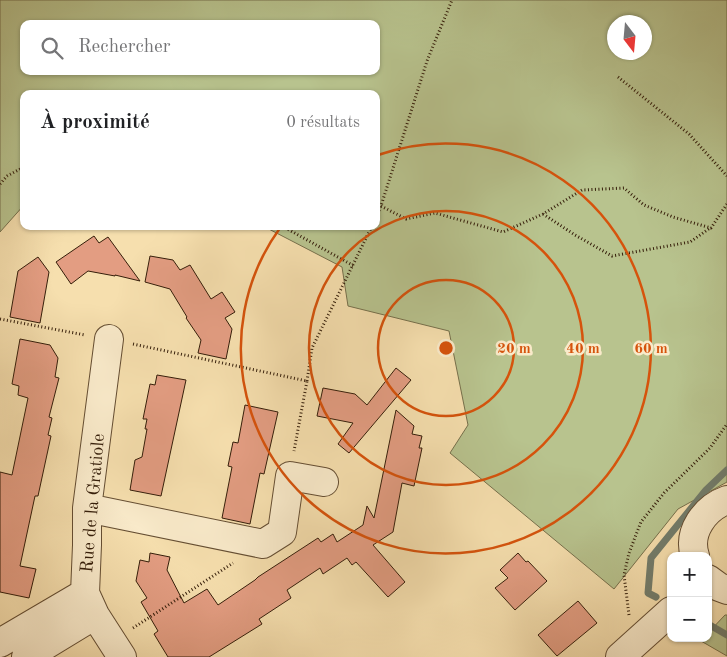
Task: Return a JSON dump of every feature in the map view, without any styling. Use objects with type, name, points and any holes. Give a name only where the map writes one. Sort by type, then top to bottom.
[{"type":"street","name":"Rue de la Gratiole","points":[[90,604],[88,508],[110,339]]},
{"type":"street","points":[[88,508],[263,544],[282,532],[290,476],[324,482]]},
{"type":"street","points":[[695,552],[694,536],[700,520],[711,508],[727,500]]},
{"type":"street","points":[[712,583],[727,590]]},
{"type":"street","points":[[0,643],[90,604]]},
{"type":"street","points":[[90,604],[117,649]]},
{"type":"street","points":[[26,657],[90,604]]},
{"type":"street","points":[[620,657],[667,616]]},
{"type":"path","points":[[452,0],[428,61],[381,206],[406,219],[435,213],[503,232],[543,214],[582,190],[624,188],[644,205],[673,217],[711,228]]},
{"type":"path","points":[[618,77],[689,134],[727,176]]},
{"type":"path","points":[[0,184],[7,176],[20,169]]},
{"type":"path","points":[[543,214],[612,256],[690,242],[711,228],[727,204]]},
{"type":"path","points":[[289,230],[354,266]]},
{"type":"path","points":[[290,476],[312,348],[370,230]]},
{"type":"path","points":[[0,319],[110,339],[307,381]]},
{"type":"path","points":[[645,635],[629,615],[624,575],[629,553],[641,522],[664,493],[710,448],[727,424]]},
{"type":"path","points":[[117,649],[263,544]]},
{"type":"green space","points":[[0,0],[727,0],[727,482],[678,509],[614,589],[450,453],[468,425],[449,331],[348,306],[342,267],[271,230],[380,230],[380,90],[20,90],[20,210],[0,232]]},
{"type":"green space","points":[[727,615],[727,656],[703,642],[712,642],[712,629]]},
{"type":"building","points":[[94,236],[99,243],[108,237],[140,281],[88,271],[71,284],[56,262]]},
{"type":"building","points":[[150,256],[173,260],[180,270],[190,265],[211,299],[222,292],[235,312],[225,318],[232,329],[226,359],[198,353],[201,340],[170,289],[145,282]]},
{"type":"building","points":[[38,257],[49,272],[40,323],[10,317],[18,271]]},
{"type":"building","points":[[20,339],[50,345],[58,358],[55,377],[59,378],[49,417],[52,418],[48,435],[51,436],[38,496],[35,496],[20,566],[36,569],[29,598],[0,592],[0,472],[12,475],[28,398],[18,395],[19,386],[12,384]]},
{"type":"building","points":[[396,368],[411,380],[349,453],[338,444],[353,423],[317,416],[323,388],[355,394],[367,405]]},
{"type":"building","points":[[157,375],[186,380],[161,496],[130,490],[135,460],[142,457],[147,429],[145,429],[147,419],[143,419],[150,384],[155,385]]},
{"type":"building","points":[[245,405],[278,412],[264,474],[260,473],[250,524],[222,518],[232,467],[228,466],[233,442],[238,443]]},
{"type":"building","points":[[396,410],[414,426],[412,434],[422,436],[419,448],[422,448],[414,486],[402,483],[393,532],[373,545],[405,582],[388,597],[356,562],[352,565],[347,558],[323,574],[320,568],[287,590],[291,598],[259,619],[262,624],[209,657],[168,657],[154,634],[158,631],[141,602],[147,598],[136,581],[140,560],[149,562],[150,553],[170,557],[167,570],[184,603],[207,589],[218,605],[318,538],[321,542],[333,534],[337,542],[363,525],[367,506],[374,518]]},
{"type":"building","points":[[518,553],[547,581],[515,610],[495,588],[508,578],[500,570]]},
{"type":"building","points":[[578,601],[597,623],[557,656],[538,635]]},
{"type":"waterway","points":[[656,597],[648,593],[651,558],[706,490],[727,470]]},
{"type":"waterway","points":[[712,626],[727,635]]}]
